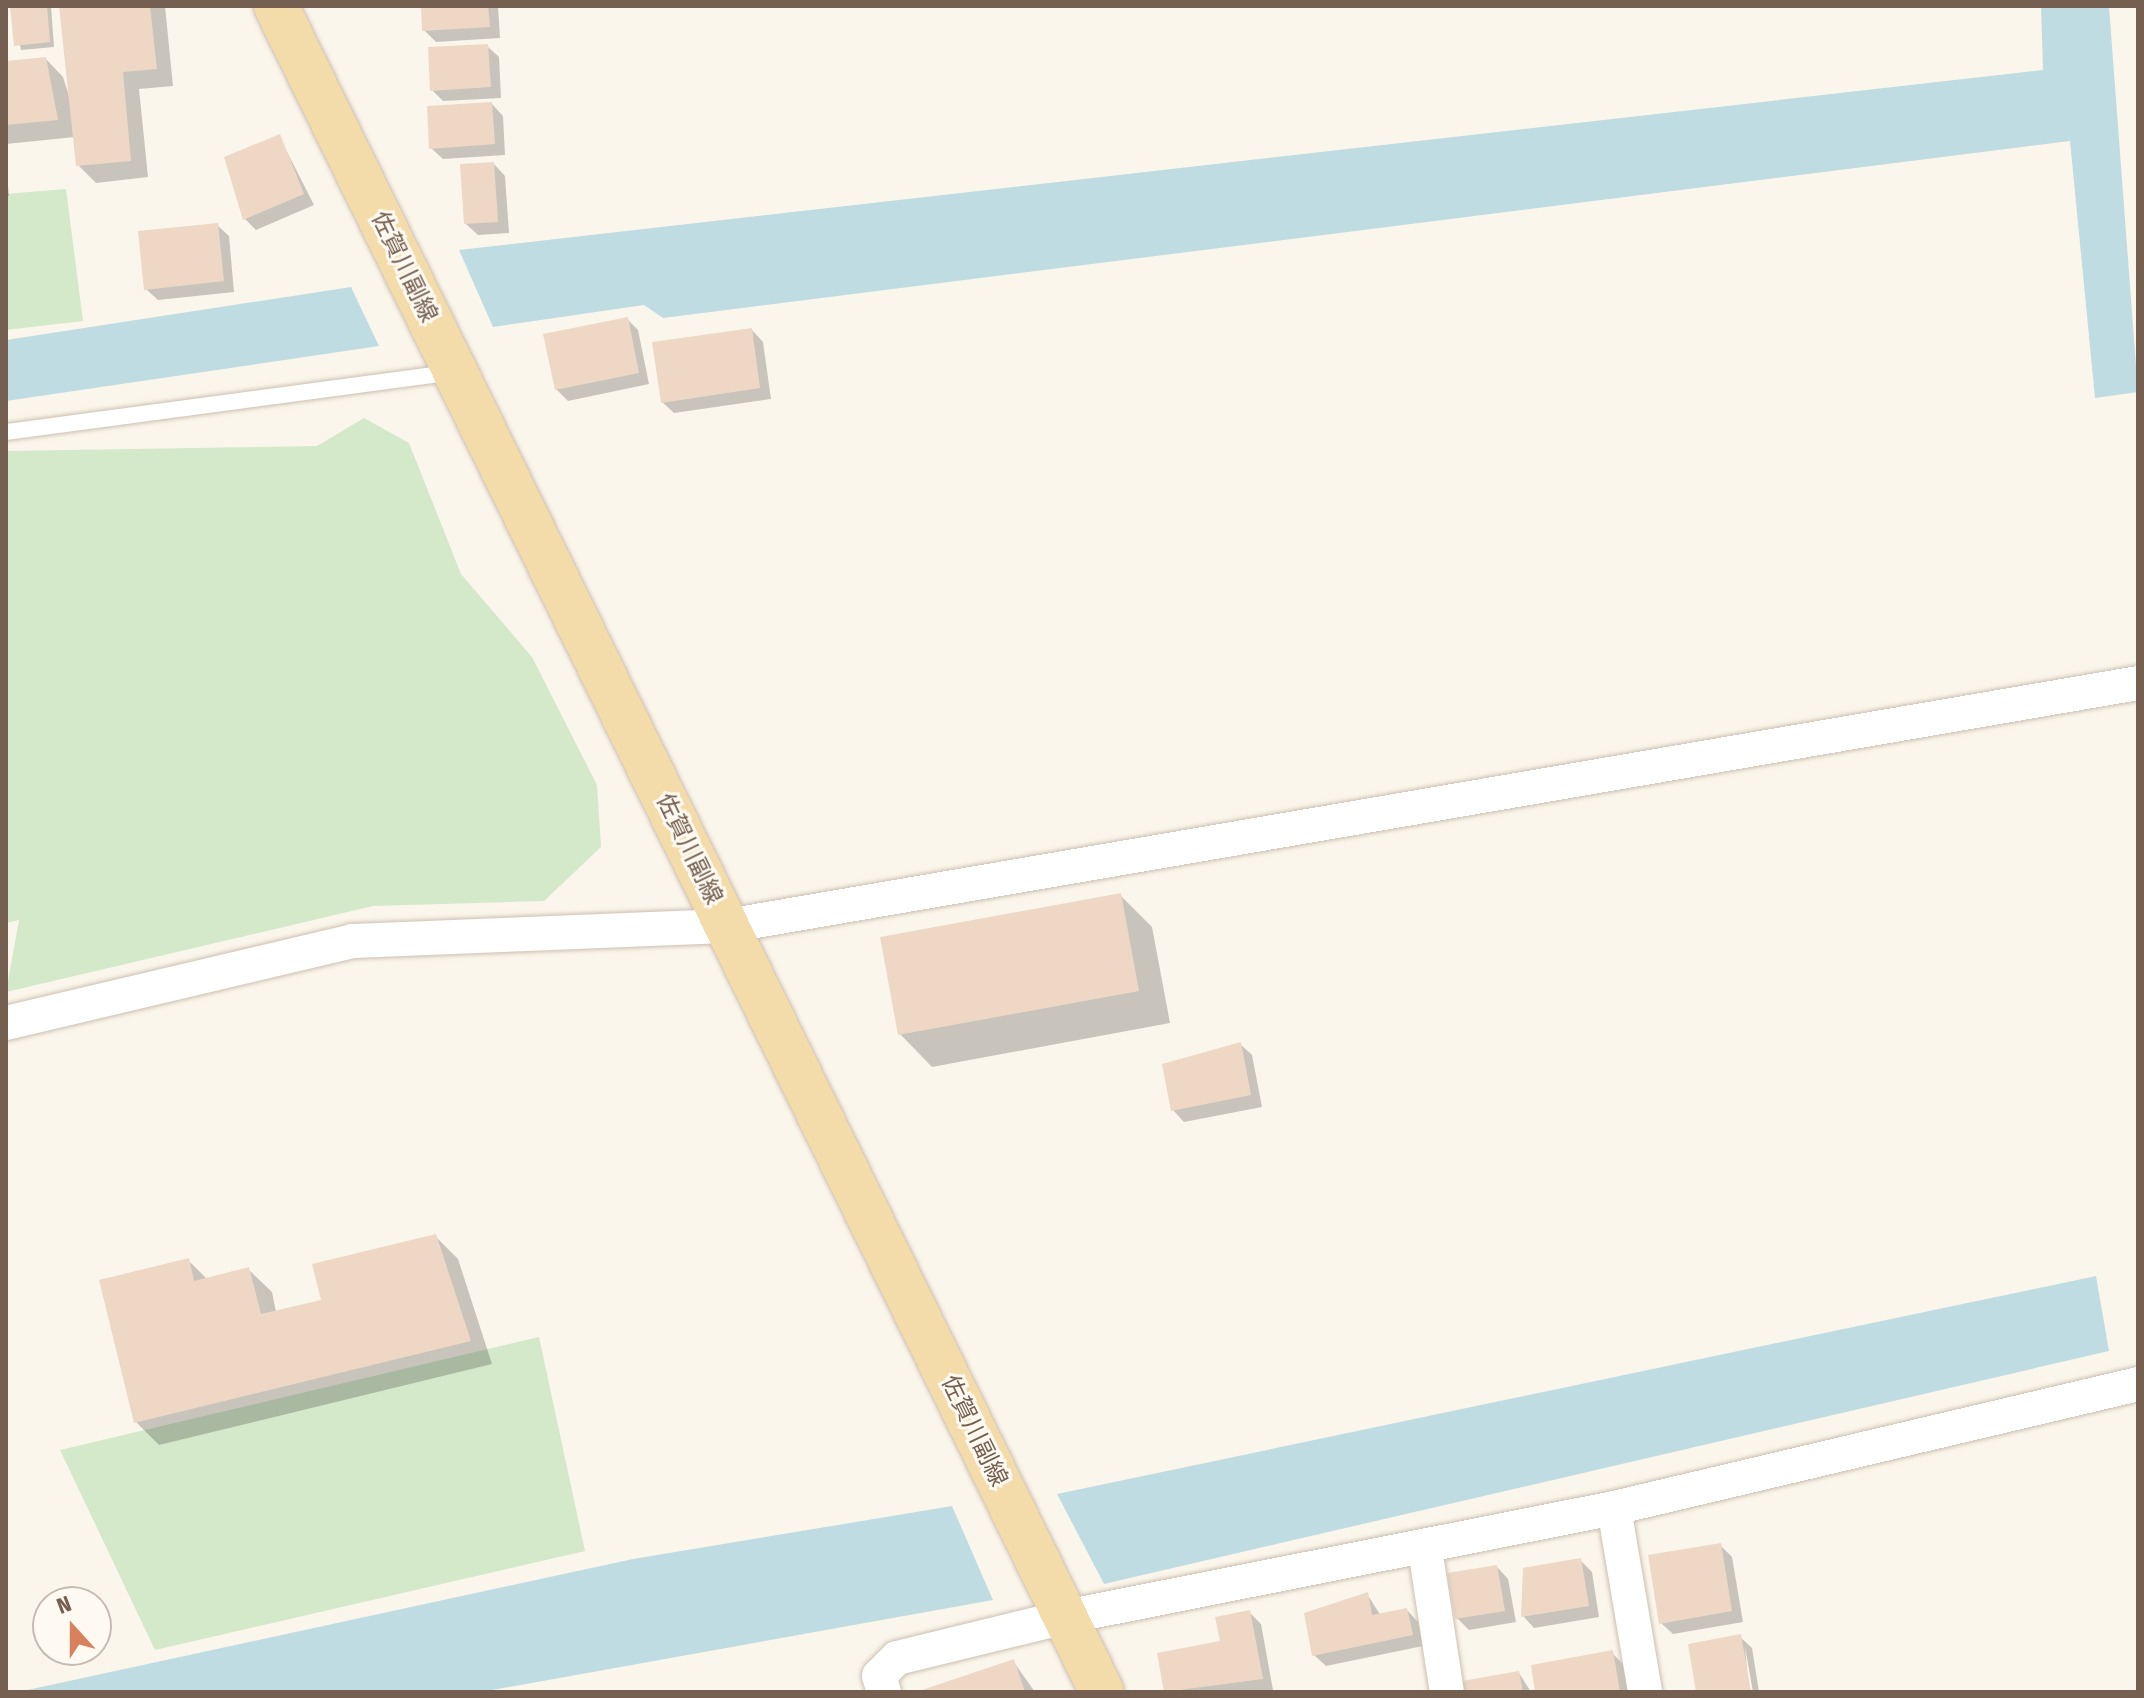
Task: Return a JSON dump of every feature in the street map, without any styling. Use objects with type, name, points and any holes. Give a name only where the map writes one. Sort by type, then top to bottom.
[{"type":"main road","name":"佐賀川副線","points":[[276,6],[1102,1692]]},
{"type":"street","points":[[6,1023],[352,941],[727,926],[2138,683]]},
{"type":"street","points":[[884,1692],[879,1676],[897,1658],[1065,1617],[1425,1549],[1614,1508],[2138,1384]]},
{"type":"street","points":[[1614,1508],[1645,1692]]},
{"type":"street","points":[[1425,1549],[1447,1692]]},
{"type":"lane","points":[[6,432],[456,372]]},
{"type":"green space","points":[[66,189],[83,321],[6,330],[6,194]]},
{"type":"green space","points":[[364,418],[409,443],[461,574],[532,657],[597,785],[601,847],[544,901],[373,906],[6,992],[19,920],[6,923],[6,451],[317,446]]},
{"type":"green space","points":[[539,1337],[585,1551],[155,1650],[60,1450]]},
{"type":"water","points":[[2041,6],[2109,6],[2138,392],[2095,398],[2070,141],[663,318],[644,305],[493,327],[459,250],[2043,70]]},
{"type":"water","points":[[351,287],[379,346],[6,401],[6,340]]},
{"type":"water","points":[[2096,1276],[2109,1351],[1104,1584],[1057,1494]]},
{"type":"water","points":[[952,1506],[993,1600],[481,1692],[18,1692],[633,1559]]},
{"type":"building","points":[[10,6],[47,6],[50,42],[14,46]]},
{"type":"building","points":[[59,6],[150,6],[157,69],[123,72],[131,161],[76,166]]},
{"type":"building","points":[[421,6],[488,6],[490,27],[422,31]]},
{"type":"building","points":[[488,44],[491,87],[430,91],[428,47]]},
{"type":"building","points":[[46,57],[58,120],[6,125],[6,61]]},
{"type":"building","points":[[492,102],[495,144],[429,149],[427,106]]},
{"type":"building","points":[[280,134],[304,194],[243,220],[224,157]]},
{"type":"building","points":[[494,162],[498,222],[464,224],[460,164]]},
{"type":"building","points":[[218,223],[224,281],[144,290],[138,231]]},
{"type":"building","points":[[628,317],[639,373],[555,390],[543,334]]},
{"type":"building","points":[[752,328],[760,388],[661,403],[652,342]]},
{"type":"building","points":[[1121,893],[1139,991],[898,1035],[880,937]]},
{"type":"building","points":[[1241,1042],[1251,1095],[1171,1111],[1162,1064]]},
{"type":"building","points":[[436,1234],[471,1341],[134,1423],[99,1280],[189,1258],[194,1281],[249,1267],[261,1314],[321,1300],[312,1264]]},
{"type":"building","points":[[1721,1543],[1732,1611],[1659,1624],[1648,1555]]},
{"type":"building","points":[[1581,1558],[1589,1606],[1521,1617],[1523,1568]]},
{"type":"building","points":[[1497,1565],[1505,1611],[1455,1619],[1447,1573]]},
{"type":"building","points":[[1368,1592],[1372,1615],[1407,1608],[1413,1635],[1312,1656],[1304,1613]]},
{"type":"building","points":[[1250,1610],[1263,1679],[1164,1692],[1157,1653],[1220,1641],[1215,1617]]},
{"type":"building","points":[[1741,1634],[1751,1692],[1696,1692],[1688,1644]]},
{"type":"building","points":[[1613,1650],[1620,1692],[1535,1692],[1531,1665]]},
{"type":"building","points":[[1014,1659],[1025,1692],[919,1692],[919,1691]]},
{"type":"building","points":[[1519,1671],[1523,1692],[1464,1692],[1462,1681]]}]
